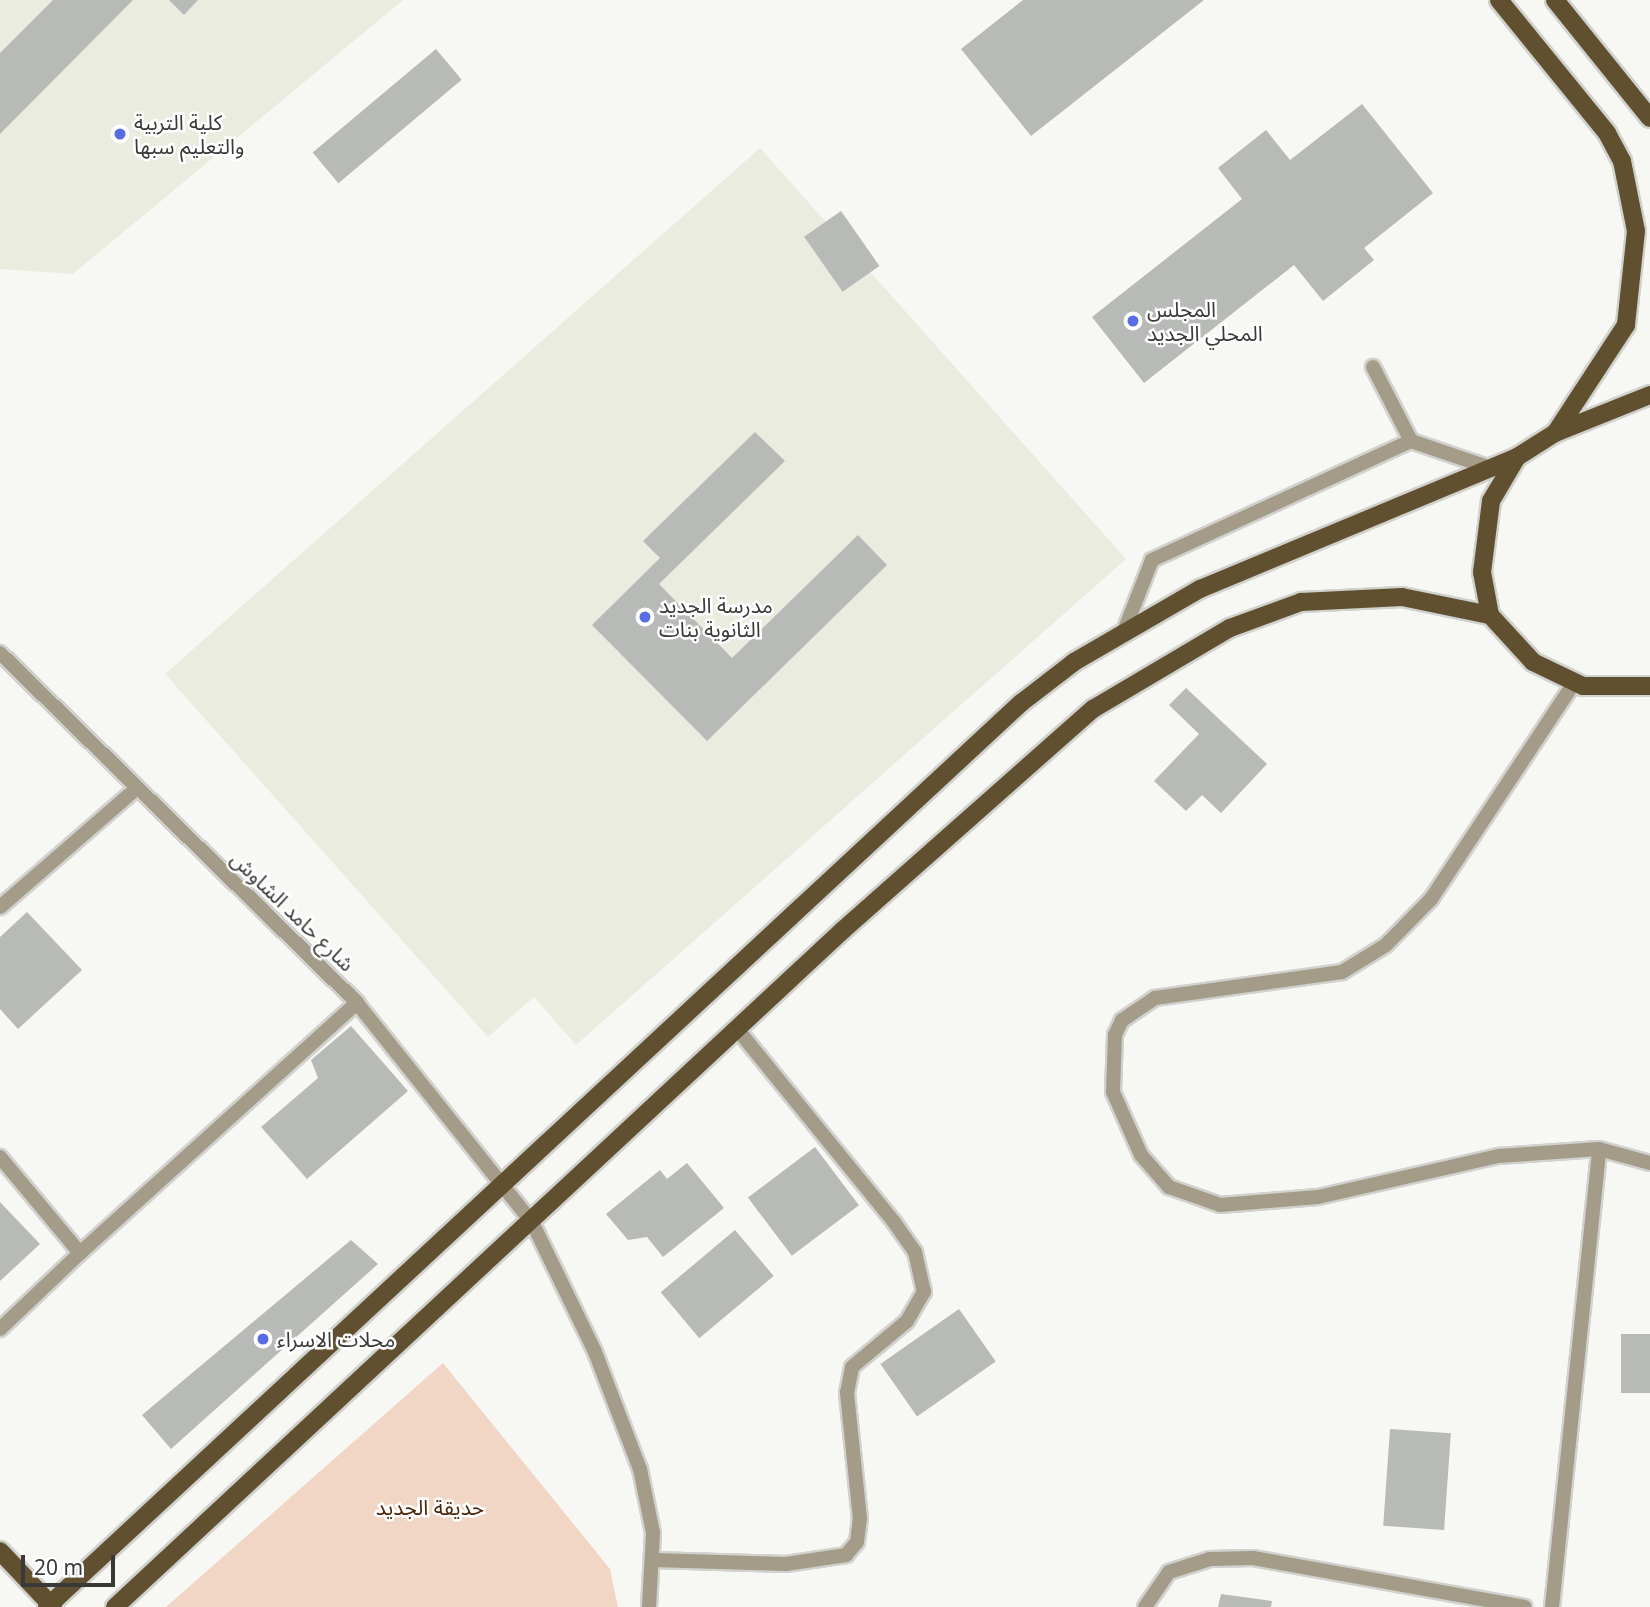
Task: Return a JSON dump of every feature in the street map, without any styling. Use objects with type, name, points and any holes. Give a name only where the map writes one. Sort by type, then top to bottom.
[{"type":"main road","points":[[1499,0],[1607,133],[1622,161],[1636,231],[1626,325],[1555,433]]},
{"type":"main road","points":[[1555,0],[1650,118]]},
{"type":"main road","points":[[0,1551],[50,1606],[1021,703],[1124,631],[1249,566],[1485,466],[1517,457],[1555,433],[1650,395]]},
{"type":"main road","points":[[1490,615],[1483,534],[1490,501],[1517,457]]},
{"type":"main road","points":[[116,1607],[1044,750],[1157,666],[1264,612],[1301,602],[1402,597],[1490,615],[1533,662],[1574,683],[1609,690],[1650,686]]},
{"type":"street","points":[[1373,367],[1411,441]]},
{"type":"street","points":[[1124,631],[1152,561],[1411,441],[1485,466]]},
{"type":"street","name":"شارع حامد الشاوش","points":[[0,653],[357,1003],[504,1182],[532,1222],[628,1435],[647,1496],[653,1560],[649,1607]]},
{"type":"street","points":[[1574,683],[1431,899],[1387,944],[1342,972],[1155,998],[1122,1020],[1111,1071],[1121,1115],[1154,1171],[1191,1200],[1220,1205],[1318,1197],[1499,1157],[1599,1149],[1650,1163]]},
{"type":"street","points":[[0,907],[137,788]]},
{"type":"street","points":[[0,1329],[80,1253],[357,1003]]},
{"type":"street","points":[[653,1560],[827,1563],[846,1555],[857,1542],[860,1519],[847,1393],[852,1367],[907,1321],[924,1292],[915,1252],[894,1222],[739,1031]]},
{"type":"street","points":[[1552,1607],[1599,1149]]},
{"type":"street","points":[[0,1157],[80,1253]]},
{"type":"street","points":[[1145,1607],[1169,1572],[1210,1559],[1253,1559],[1525,1607]]},
{"type":"shaded area","name":"كلية التربية والتعليم سبها","points":[[0,0],[403,0],[73,274],[0,269]]},
{"type":"shaded area","name":"مدرسة الجديد الثانوية بنات","points":[[760,148],[1126,559],[576,1045],[534,997],[488,1037],[165,674]]},
{"type":"green space","name":"حديقة الجديد","points":[[443,1363],[610,1569],[618,1607],[166,1607]]},
{"type":"building","points":[[53,0],[133,0],[0,134],[0,53]]},
{"type":"building","points":[[169,0],[198,0],[184,15]]},
{"type":"building","points":[[1023,0],[1204,0],[1031,136],[961,49]]},
{"type":"building","points":[[436,49],[462,80],[338,183],[313,152]]},
{"type":"building","points":[[1362,104],[1433,193],[1364,248],[1374,260],[1323,301],[1294,265],[1144,383],[1092,317],[1242,199],[1218,168],[1266,130],[1290,160]]},
{"type":"building","points":[[841,211],[879,266],[843,292],[804,237]]},
{"type":"building","points":[[755,432],[785,461],[659,584],[732,658],[858,535],[887,565],[707,741],[592,625],[660,558],[643,541]]},
{"type":"building","points":[[1186,688],[1267,764],[1221,813],[1202,795],[1186,811],[1154,781],[1199,734],[1169,705]]},
{"type":"building","points":[[27,912],[82,970],[18,1029],[0,1009],[0,937]]},
{"type":"building","points":[[351,1026],[408,1091],[307,1179],[261,1127],[318,1078],[311,1060]]},
{"type":"building","points":[[815,1147],[859,1205],[792,1256],[748,1198]]},
{"type":"building","points":[[687,1163],[724,1208],[663,1257],[647,1237],[628,1240],[606,1214],[660,1170],[667,1179]]},
{"type":"building","points":[[0,1202],[40,1244],[0,1281]]},
{"type":"building","points":[[735,1230],[774,1276],[699,1338],[661,1292]]},
{"type":"building","name":"محلات الاسراء","points":[[351,1240],[378,1264],[171,1449],[142,1415]]},
{"type":"building","points":[[959,1309],[996,1361],[917,1416],[880,1364]]},
{"type":"building","points":[[1621,1334],[1650,1334],[1650,1393],[1621,1393]]},
{"type":"building","points":[[1390,1429],[1451,1433],[1444,1530],[1383,1526]]},
{"type":"building","points":[[1221,1594],[1272,1601],[1271,1607],[1218,1607]]},
{"type":"place","name":"كلية التربية والتعليم سبها","points":[[120,134]]},
{"type":"place","name":"المجلس المحلي الجديد","points":[[1133,321]]},
{"type":"place","name":"مدرسة الجديد الثانوية بنات","points":[[645,617]]},
{"type":"place","name":"محلات الاسراء","points":[[263,1339]]}]
